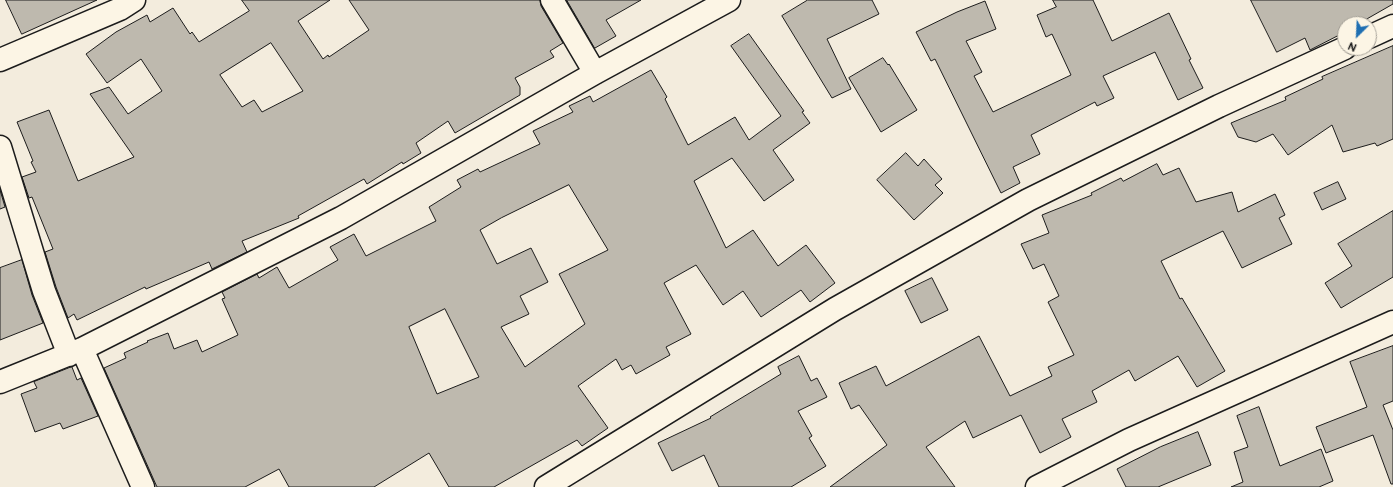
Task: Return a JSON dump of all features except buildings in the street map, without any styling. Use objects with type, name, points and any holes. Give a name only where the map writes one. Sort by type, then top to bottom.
[{"type":"street","points":[[0,60],[120,9],[134,0]]},
{"type":"street","points":[[552,0],[595,73]]},
{"type":"street","points":[[0,382],[75,352],[341,218],[595,73],[730,0]]},
{"type":"street","points":[[1377,33],[1393,26]]},
{"type":"street","points":[[546,487],[835,309],[1028,200],[1218,106],[1337,52]]},
{"type":"street","points":[[0,147],[44,291],[143,487]]},
{"type":"street","points":[[1037,487],[1129,440],[1393,322]]}]
